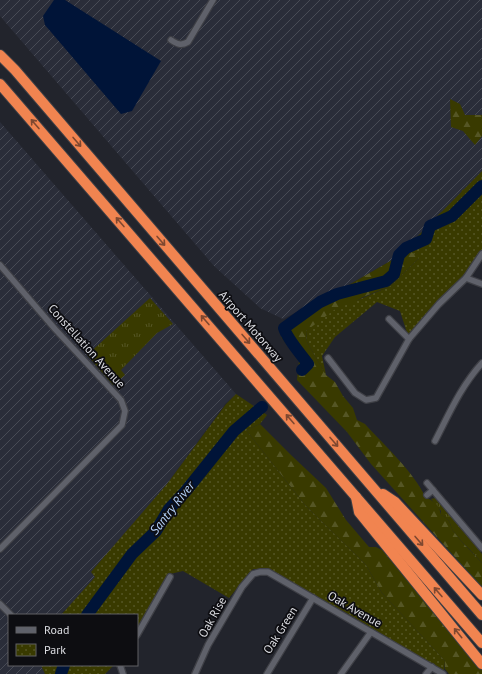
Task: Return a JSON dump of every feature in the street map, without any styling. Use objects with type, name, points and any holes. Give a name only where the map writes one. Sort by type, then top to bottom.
[{"type":"highway","points":[[0,47],[10,59],[15,70]]},
{"type":"highway","name":"Airport Motorway","points":[[0,55],[15,70],[482,615]]},
{"type":"highway","points":[[0,84],[482,643]]},
{"type":"highway","points":[[374,489],[395,502],[482,595]]},
{"type":"highway","points":[[356,496],[359,512],[482,664]]},
{"type":"street","points":[[171,40],[182,45],[188,42],[213,0]]},
{"type":"street","points":[[328,358],[355,393],[366,400],[376,398],[409,340],[439,304],[466,278],[482,254]]},
{"type":"street","name":"Constellation Avenue","points":[[0,265],[55,329],[121,400],[125,411],[122,425],[0,549]]},
{"type":"street","points":[[466,278],[482,284]]},
{"type":"street","points":[[389,319],[409,340]]},
{"type":"street","points":[[436,441],[460,392],[482,363]]},
{"type":"street","points":[[427,483],[482,548]]},
{"type":"street","points":[[427,495],[433,490]]},
{"type":"street","name":"Oak Avenue","points":[[253,574],[268,572],[443,674]]},
{"type":"street","name":"Oak Rise","points":[[195,674],[208,645],[234,600],[253,574]]},
{"type":"street","points":[[138,633],[170,577]]},
{"type":"street","name":"Oak Green","points":[[267,674],[313,598]]},
{"type":"street","points":[[0,604],[10,614]]},
{"type":"street","points":[[341,674],[371,632]]},
{"type":"street","points":[[426,674],[432,667]]},
{"type":"shaded area","points":[[0,0],[482,0],[482,173],[399,256],[347,286],[283,319],[260,308],[214,266],[0,16]]},
{"type":"shaded area","points":[[0,122],[236,394],[225,404],[167,484],[102,579],[60,614],[8,614],[8,666],[41,666],[45,674],[0,674]]},
{"type":"green space","points":[[450,99],[460,104],[465,115],[482,115],[482,136],[475,145],[463,131],[451,127]]},
{"type":"green space","points":[[482,171],[482,250],[465,274],[409,339],[400,311],[377,302],[335,337],[322,356],[326,375],[307,342],[306,331],[334,310],[391,286],[419,258],[406,248]]},
{"type":"green space","points":[[473,188],[419,258],[391,286],[363,297],[306,331],[307,342],[326,375],[335,382],[343,396],[353,408],[357,420],[365,424],[398,459],[414,478],[426,498],[432,500],[436,504],[441,515],[449,521],[457,536],[482,563],[482,587],[371,464],[347,432],[297,380],[299,361],[281,337],[289,331],[294,315],[309,303],[347,286],[399,256],[435,221],[441,212],[458,202],[462,190]]},
{"type":"green space","points":[[150,298],[173,324],[157,333],[121,370],[125,375],[113,385],[87,355]]},
{"type":"green space","points":[[236,394],[267,415],[260,424],[246,430],[305,505],[366,565],[382,593],[445,661],[444,672],[352,616],[266,569],[253,569],[229,598],[183,571],[170,574],[138,627],[138,614],[62,614],[95,577],[91,572],[167,484],[226,404]]},
{"type":"green space","points":[[260,424],[326,488],[346,520],[369,547],[376,547],[388,553],[482,669],[482,674],[449,674],[445,669],[445,661],[382,593],[366,565],[305,505],[246,430]]},
{"type":"green space","points":[[435,498],[445,507],[482,554],[482,563],[457,536],[449,521],[441,515],[441,511],[431,499]]},
{"type":"green space","points":[[41,666],[113,666],[105,674],[45,674]]},
{"type":"water","points":[[54,0],[65,0],[161,61],[132,111],[121,114],[45,25],[43,16]]},
{"type":"waterway","name":"Santry River","points":[[302,370],[308,364],[291,342],[284,328],[320,302],[337,294],[386,281],[394,274],[399,255],[406,248],[426,239],[430,226],[452,216],[482,186]]},
{"type":"waterway","name":"Santry River","points":[[88,614],[132,554],[156,531],[169,509],[185,492],[234,431],[262,407]]},
{"type":"waterway","name":"Santry River","points":[[61,674],[64,666]]}]
